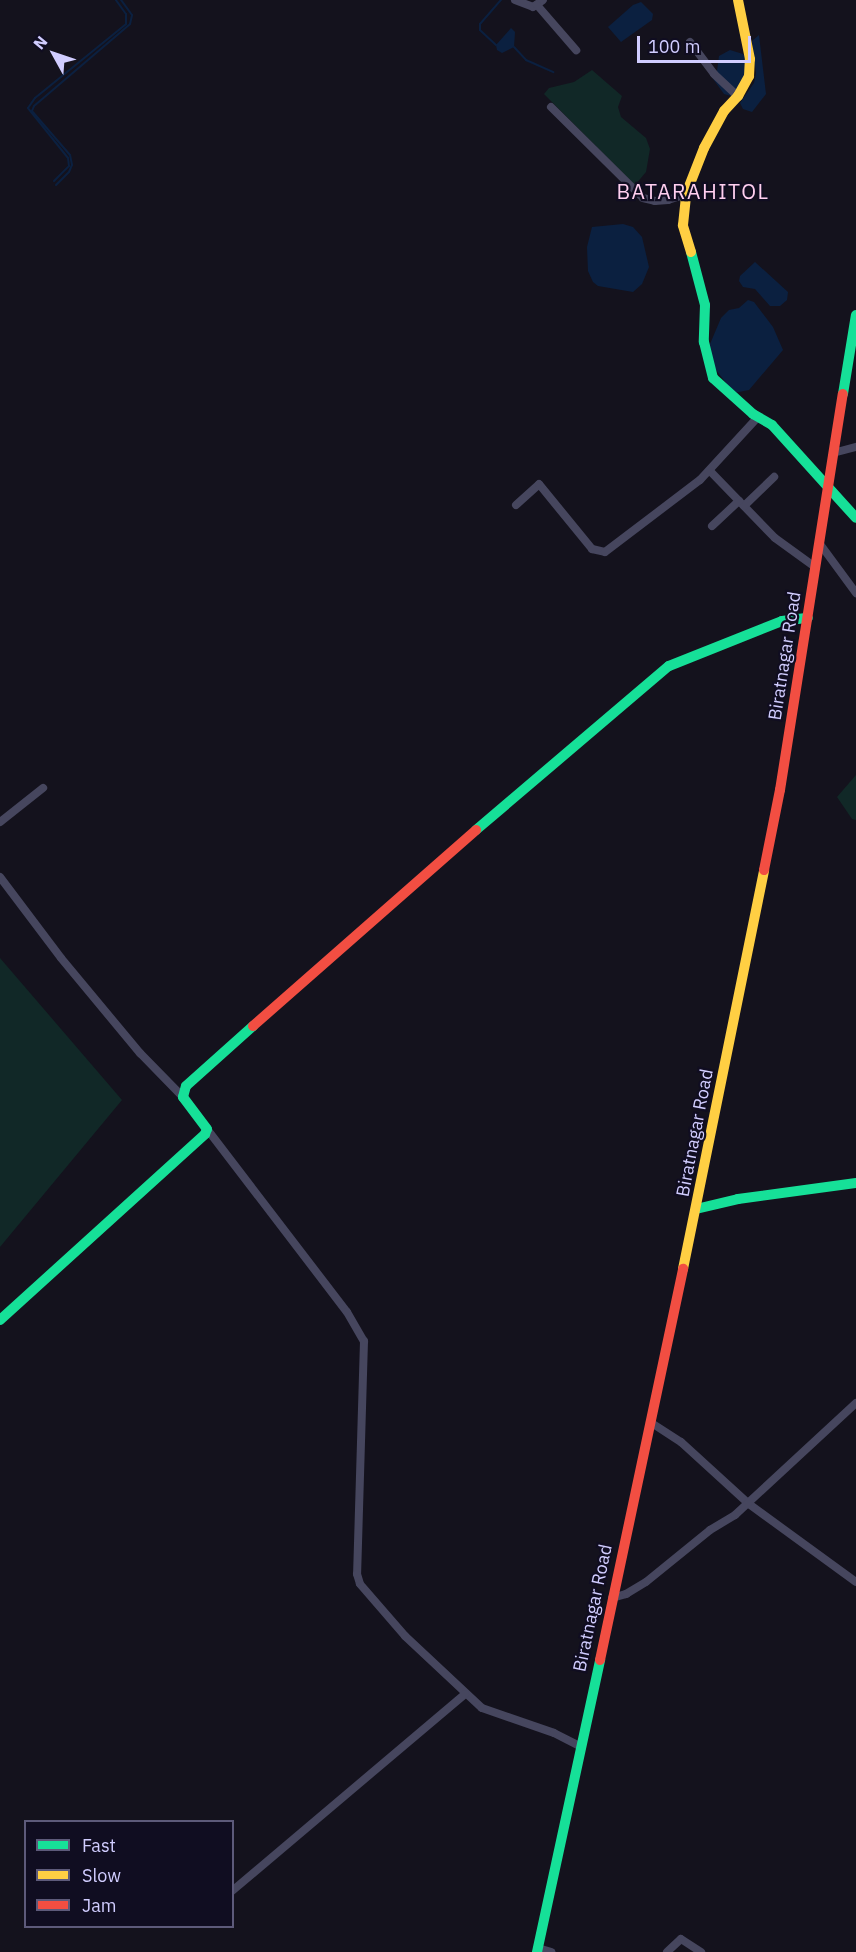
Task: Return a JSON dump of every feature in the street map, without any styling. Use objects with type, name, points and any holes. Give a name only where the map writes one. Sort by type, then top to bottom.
[{"type":"street","points":[[515,0],[526,5],[540,2],[576,50]]},
{"type":"street","points":[[738,0],[751,69],[738,96],[724,111],[704,148],[686,194],[683,225],[702,287],[706,319],[704,342],[710,371],[713,378],[758,417],[772,426],[856,518]]},
{"type":"street","points":[[690,42],[714,74],[738,96]]},
{"type":"street","points":[[551,107],[643,198],[655,201],[668,200],[686,194]]},
{"type":"street","name":"Biratnagar Road","points":[[537,1950],[696,1209],[780,790],[856,315]]},
{"type":"street","points":[[516,505],[539,484],[592,549],[605,552],[710,471],[758,417]]},
{"type":"street","points":[[833,453],[856,447]]},
{"type":"street","points":[[710,471],[776,538],[815,567]]},
{"type":"street","points":[[712,526],[774,477]]},
{"type":"street","points":[[819,543],[856,593]]},
{"type":"street","points":[[183,1097],[186,1086],[394,900],[657,675],[669,666],[782,621],[808,618]]},
{"type":"street","points":[[0,822],[43,788]]},
{"type":"street","points":[[0,877],[126,1036],[183,1097],[361,1332],[364,1341],[357,1574],[360,1584],[405,1636],[482,1708],[496,1715],[554,1733],[580,1746]]},
{"type":"street","points":[[0,1320],[196,1143],[207,1129]]},
{"type":"street","points":[[696,1209],[738,1199],[856,1183]]},
{"type":"street","points":[[612,1598],[626,1594],[646,1582],[710,1530],[724,1524],[749,1504],[856,1403]]},
{"type":"street","points":[[650,1422],[681,1442],[749,1504],[856,1582]]},
{"type":"street","points":[[234,1889],[465,1694]]},
{"type":"street","points":[[667,1952],[681,1939],[701,1952]]},
{"type":"street","points":[[537,1950],[551,1952]]},
{"type":"green space","points":[[592,70],[622,96],[618,107],[621,117],[646,138],[650,149],[646,172],[635,185],[544,94],[549,88],[574,82]]},
{"type":"green space","points":[[856,775],[856,820],[852,819],[837,797]]},
{"type":"green space","points":[[0,958],[122,1100],[0,1247]]},
{"type":"water","points":[[641,2],[653,14],[652,20],[621,42],[608,27],[633,5]]},
{"type":"water","points":[[511,28],[515,32],[514,47],[502,53],[497,50],[496,45]]},
{"type":"water","points":[[759,35],[766,94],[752,112],[743,109],[740,103],[754,83],[756,73],[752,41]]},
{"type":"water","points":[[730,50],[743,54],[747,59],[748,74],[731,96],[724,94],[711,76],[717,71],[719,56]]},
{"type":"water","points":[[623,224],[633,227],[642,237],[649,267],[642,284],[633,292],[598,286],[593,282],[588,271],[587,247],[592,227]]},
{"type":"water","points":[[755,262],[788,292],[787,300],[780,306],[770,306],[755,289],[743,287],[739,281],[740,276]]},
{"type":"water","points":[[748,300],[754,302],[773,327],[783,350],[749,390],[734,393],[716,370],[711,359],[710,344],[721,318],[729,310],[739,308]]},
{"type":"waterway","points":[[54,181],[69,166],[68,158],[28,108],[35,98],[126,24],[126,14],[116,0]]},
{"type":"waterway","points":[[56,185],[69,172],[72,165],[70,155],[32,111],[34,106],[130,24],[132,15],[121,0]]},
{"type":"waterway","points":[[496,45],[480,30],[480,24],[501,0]]},
{"type":"waterway","points":[[514,47],[526,60],[553,72]]},
{"type":"traffic: fast","points":[[691,252],[705,305],[704,342],[713,378],[753,414],[772,425],[856,518]]},
{"type":"traffic: fast","points":[[843,394],[856,315]]},
{"type":"traffic: fast","points":[[476,830],[669,666],[782,621],[808,618]]},
{"type":"traffic: fast","points":[[0,1320],[205,1134],[207,1129],[183,1097],[186,1086],[253,1026]]},
{"type":"traffic: fast","points":[[696,1209],[738,1199],[856,1183]]},
{"type":"traffic: fast","points":[[537,1952],[600,1660]]},
{"type":"traffic: slow","points":[[691,252],[683,225],[686,194],[704,148],[724,111],[738,96],[749,76],[750,59],[738,0]]},
{"type":"traffic: slow","points":[[683,1269],[764,870]]},
{"type":"traffic: jam","points":[[764,870],[780,790],[843,394]]},
{"type":"traffic: jam","points":[[253,1026],[476,830]]},
{"type":"traffic: jam","points":[[600,1660],[683,1269]]},
{"type":"district","name":"BATARAHITOL","points":[[693,191]]}]
